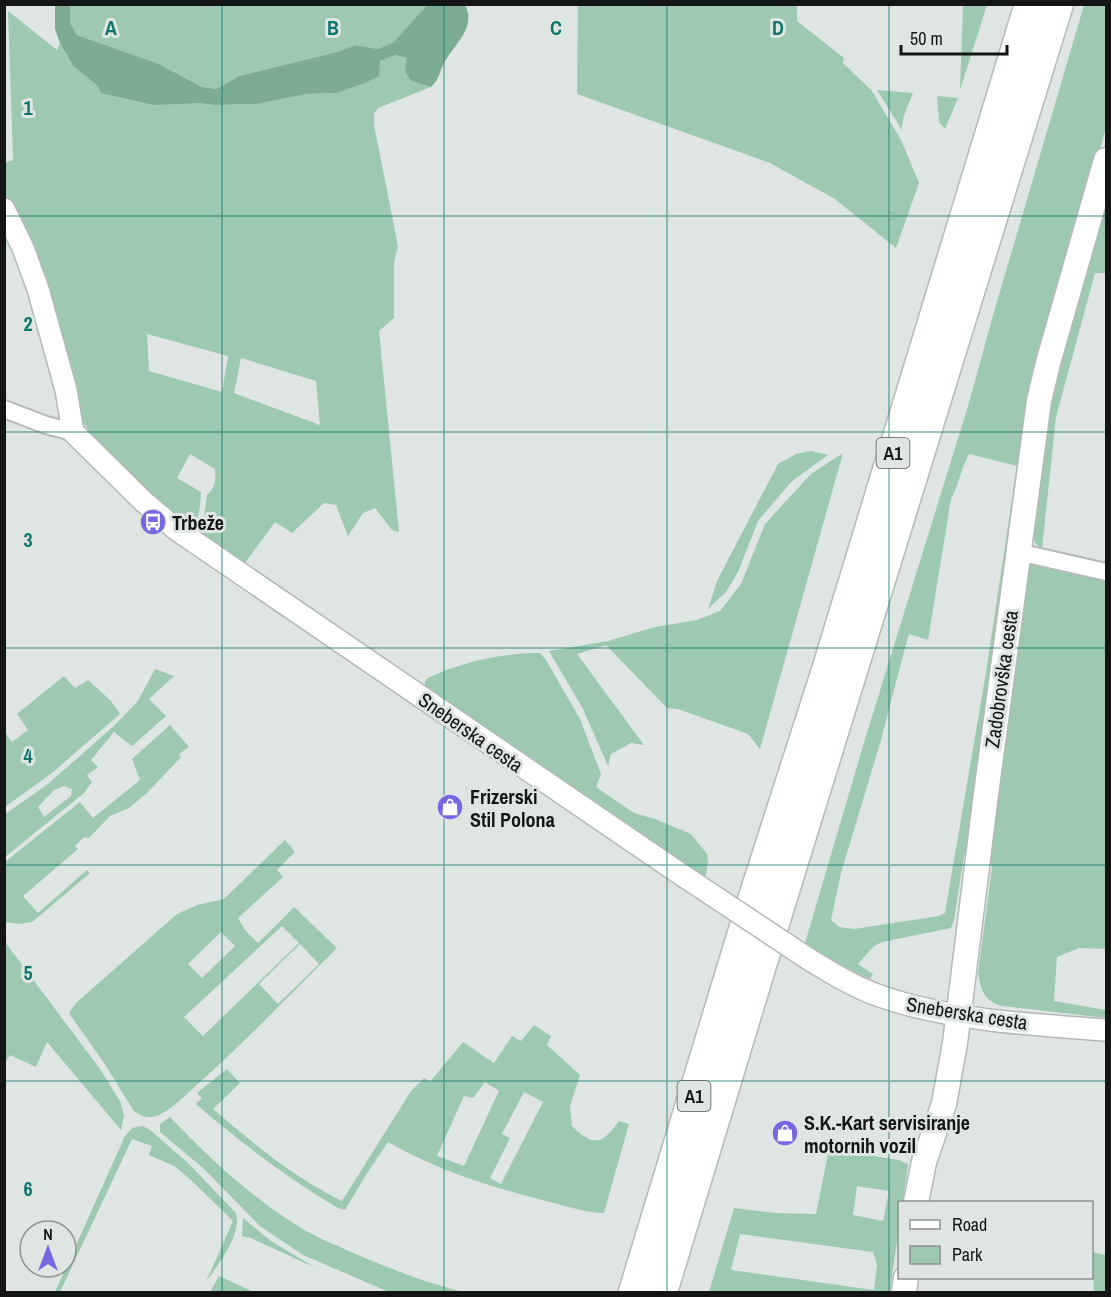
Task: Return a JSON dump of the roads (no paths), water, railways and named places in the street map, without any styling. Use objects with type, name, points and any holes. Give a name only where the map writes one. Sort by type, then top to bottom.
[{"type":"highway","name":"A1","points":[[634,1293],[1030,4]]},
{"type":"highway","name":"A1","points":[[662,1293],[755,984],[1058,4]]},
{"type":"main road","name":"Zadobrovška cesta","points":[[916,1201],[924,1162],[944,1104],[959,1015],[1039,401],[1107,160]]},
{"type":"street","points":[[4,210],[23,248],[38,289],[66,390],[74,432],[46,425],[4,409]]},
{"type":"street","name":"Sneberska cesta","points":[[74,432],[131,490],[177,530],[807,958],[856,986],[878,996],[911,1006],[959,1015],[1107,1030]]},
{"type":"street","points":[[1018,552],[1107,572]]},
{"type":"place","name":"Trbeže","points":[[153,522]]},
{"type":"place","name":"Frizerski Stil Polona","points":[[450,807]]},
{"type":"place","name":"S.K.-Kart servisiranje motornih vozil","points":[[785,1133]]}]
